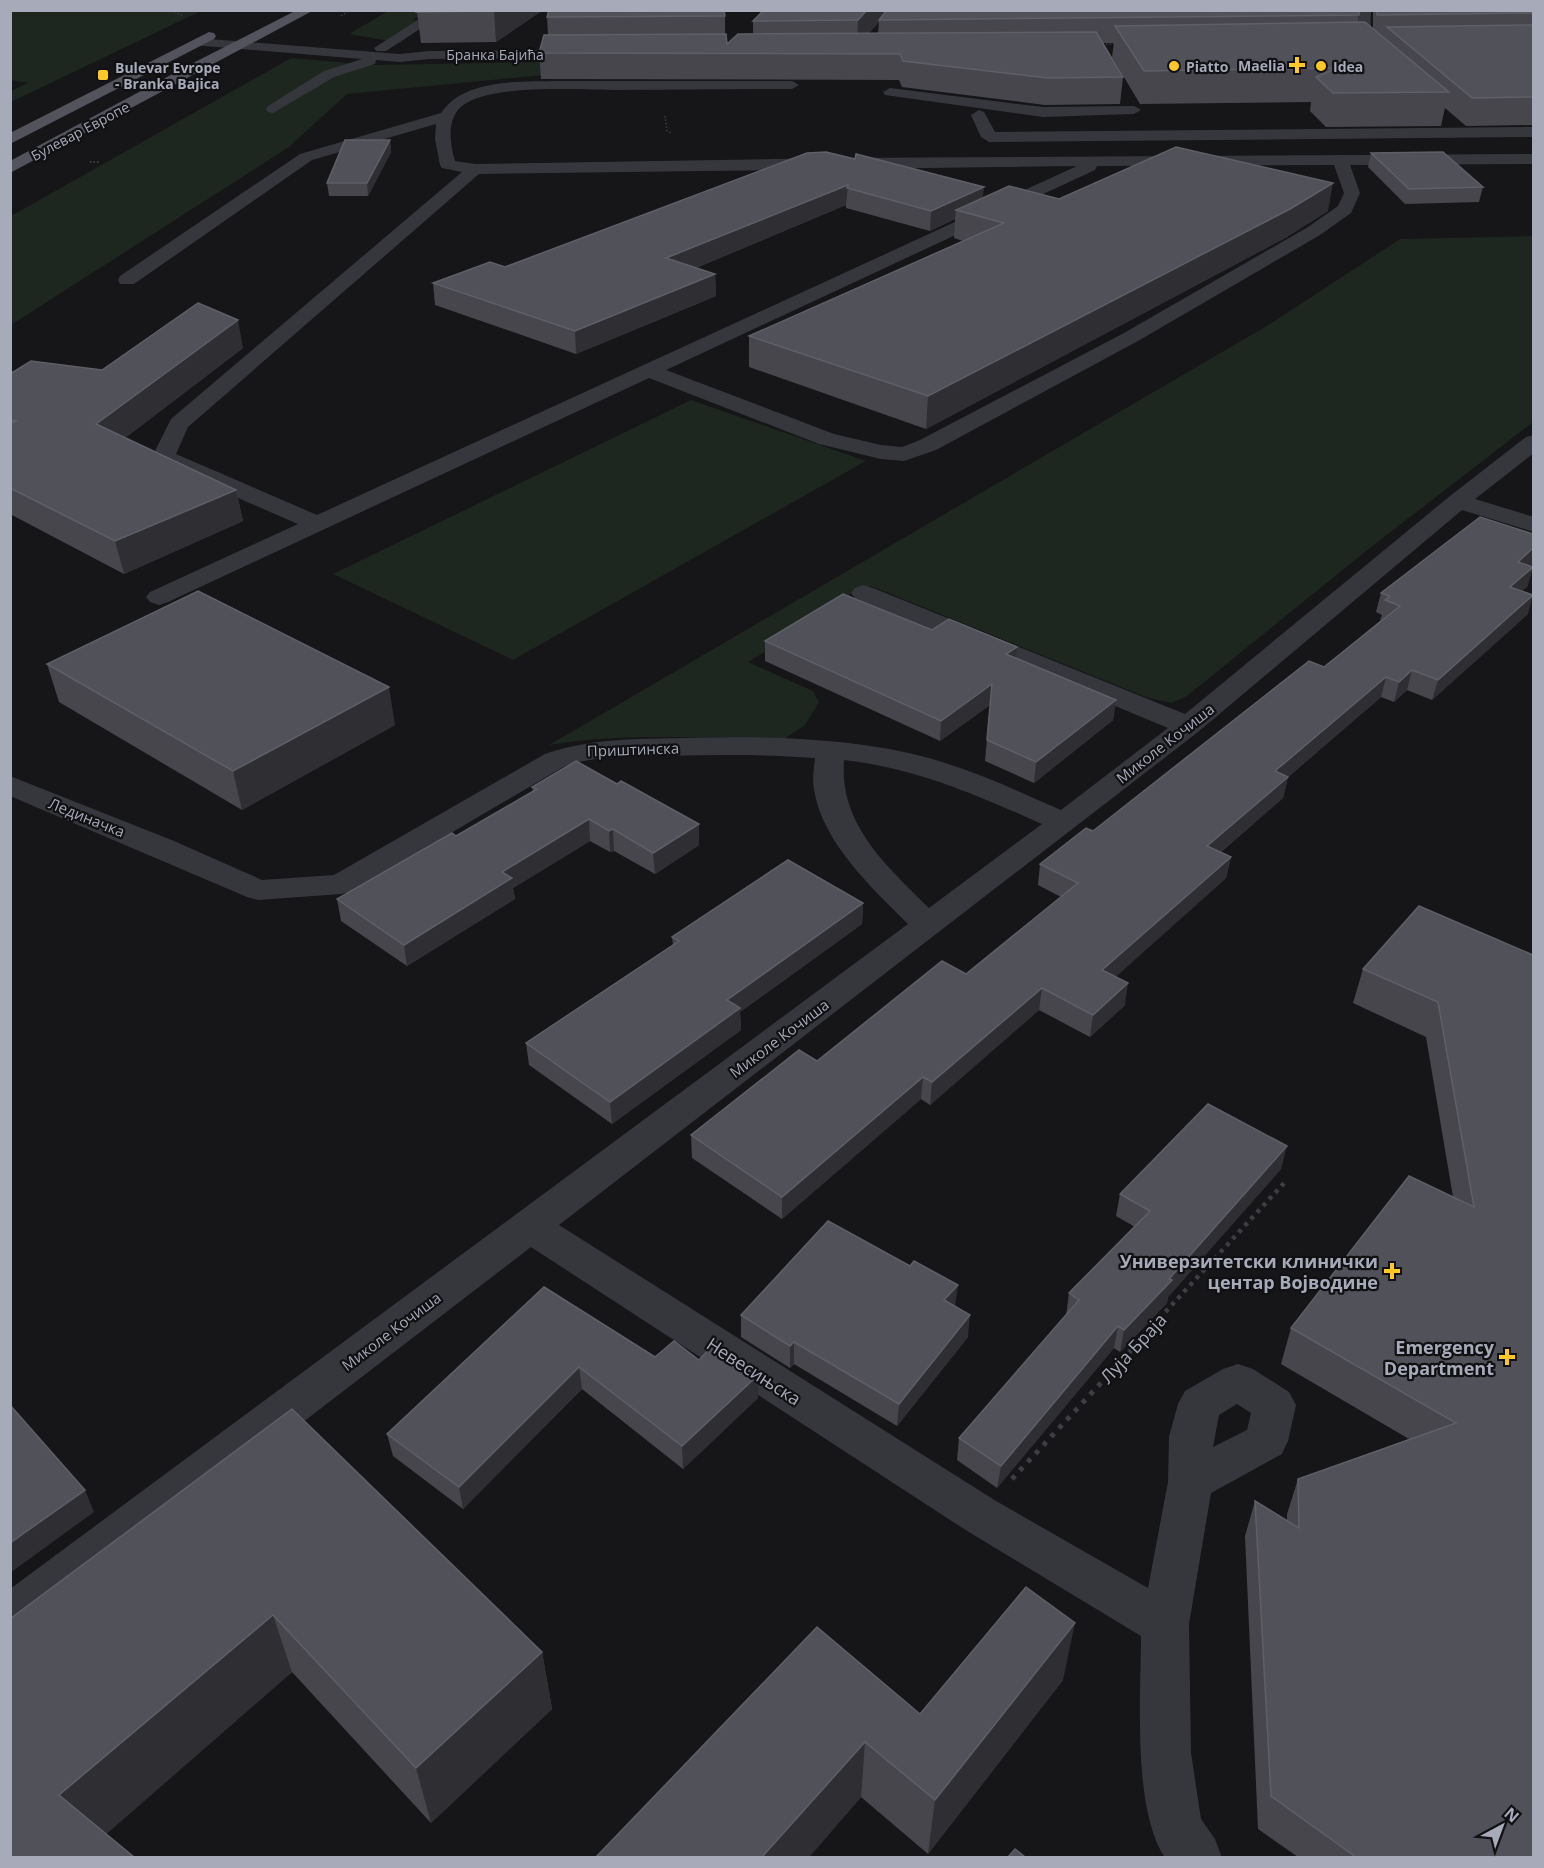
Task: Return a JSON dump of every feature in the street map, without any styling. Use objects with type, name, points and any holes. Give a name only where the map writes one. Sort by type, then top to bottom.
[{"type":"main road","name":"Булевар Европе","points":[[10,168],[308,10]]},
{"type":"main road","name":"Булевар Европе","points":[[10,139],[217,32]]},
{"type":"street","points":[[273,109],[329,74],[360,66],[443,10]]},
{"type":"street","points":[[1358,46],[1365,10]]},
{"type":"street","name":"Бранка Бајића","points":[[217,32],[418,57],[429,55],[597,54]]},
{"type":"street","name":"Бранка Бајића","points":[[197,42],[379,52]]},
{"type":"street","points":[[1358,46],[1386,45]]},
{"type":"street","points":[[1358,46],[1393,71]]},
{"type":"street","points":[[792,85],[520,88],[467,97],[457,103],[444,117],[437,149],[448,165],[475,169],[834,163],[1533,159]]},
{"type":"street","points":[[890,92],[1043,112],[1134,110]]},
{"type":"street","points":[[1123,92],[1148,135]]},
{"type":"street","points":[[917,96],[925,112]]},
{"type":"street","points":[[979,115],[988,137],[1533,132]]},
{"type":"street","points":[[1442,116],[1461,133]]},
{"type":"street","points":[[127,280],[306,157],[444,117]]},
{"type":"street","points":[[355,142],[399,146]]},
{"type":"street","points":[[649,371],[827,439],[881,453],[904,454],[928,445],[1131,337],[1314,231],[1345,208],[1352,193],[1340,160]]},
{"type":"street","points":[[159,597],[1099,163]]},
{"type":"street","points":[[318,524],[163,457],[179,424],[475,169]]},
{"type":"street","name":"Миколе Кочиша","points":[[10,1618],[1064,822],[1188,726],[1458,501],[1533,442]]},
{"type":"street","points":[[1458,501],[1533,525]]},
{"type":"street","points":[[864,593],[1188,726]]},
{"type":"street","name":"Приштинска","points":[[163,848],[258,890],[341,884],[555,760],[576,751],[691,746],[850,751],[920,765],[1064,822]]},
{"type":"street","points":[[830,750],[829,791],[847,837],[892,890],[928,925]]},
{"type":"street","name":"Лединачка","points":[[10,785],[163,848]]},
{"type":"street","name":"Невесињска","points":[[529,1226],[980,1515],[1165,1624]]},
{"type":"street","points":[[1190,1482],[1165,1624],[1166,1753],[1176,1828],[1196,1857]]},
{"type":"path","points":[[171,10],[186,18]]},
{"type":"path","points":[[1090,44],[1126,44]]},
{"type":"path","name":"Луја Браја","points":[[980,1515],[1286,1181]]},
{"type":"shaded area","points":[[11,10],[201,11],[11,102],[11,91],[28,83],[11,80]]},
{"type":"shaded area","points":[[388,11],[428,11],[412,20],[421,21],[401,43],[349,34]]},
{"type":"shaded area","points":[[291,58],[373,65],[642,60],[545,75],[347,94],[289,147],[11,325],[11,216]]},
{"type":"shaded area","points":[[1533,236],[1533,422],[1370,548],[1187,696],[1172,703],[1148,698],[871,586],[862,587],[849,595],[849,602],[748,662],[813,691],[819,702],[805,725],[786,738],[637,737],[549,745],[1270,324],[1400,239]]},
{"type":"shaded area","points":[[691,400],[866,461],[513,660],[333,574]]},
{"type":"building","points":[[420,10],[495,10],[417,12]]},
{"type":"building","points":[[549,10],[724,10],[725,16],[547,17]]},
{"type":"building","points":[[764,10],[867,10],[858,20],[753,21]]},
{"type":"building","points":[[887,10],[1359,10],[1359,15],[879,20]]},
{"type":"building","points":[[1377,10],[1533,10],[1533,13],[1377,15]]},
{"type":"building","points":[[1365,22],[1449,92],[1333,93],[1316,77],[1336,68],[1144,71],[1115,26]]},
{"type":"building","points":[[1533,25],[1533,97],[1472,98],[1387,27]]},
{"type":"building","points":[[1096,32],[1123,77],[1048,78],[903,61],[900,54],[539,53],[544,35],[726,34],[727,44],[738,34]]},
{"type":"building","points":[[345,140],[390,140],[367,183],[327,183]]},
{"type":"building","points":[[1176,147],[1333,183],[1290,209],[928,396],[749,336],[1004,223],[956,210],[1009,186],[1059,199]]},
{"type":"building","points":[[826,152],[855,159],[856,154],[984,187],[931,211],[847,188],[848,185],[666,258],[715,274],[575,331],[433,283],[490,262],[505,267],[807,153]]},
{"type":"building","points":[[1443,152],[1483,187],[1409,189],[1371,153]]},
{"type":"building","points":[[198,303],[238,320],[96,424],[236,490],[115,541],[10,488],[10,423],[17,421],[10,420],[10,374],[31,361],[102,370]]},
{"type":"building","points":[[1480,517],[1533,534],[1533,548],[1518,562],[1533,567],[1510,587],[1533,595],[1438,680],[1412,670],[1399,682],[1386,677],[1275,771],[1288,777],[1207,846],[1231,857],[1102,970],[1128,983],[1093,1015],[1042,988],[932,1082],[923,1077],[782,1197],[691,1135],[799,1050],[817,1061],[942,961],[966,974],[1078,883],[1040,864],[1086,828],[1093,831],[1309,661],[1324,667],[1400,606],[1385,600],[1390,596],[1381,593]]},
{"type":"building","points":[[198,591],[389,687],[233,771],[47,664]]},
{"type":"building","points":[[843,594],[932,630],[949,619],[1017,647],[1006,654],[1116,700],[1036,762],[987,740],[992,684],[941,721],[765,641]]},
{"type":"building","points":[[576,761],[617,784],[621,781],[699,824],[653,853],[613,829],[609,831],[589,819],[502,872],[512,878],[404,945],[337,899],[452,833],[456,836],[537,789],[532,787]]},
{"type":"building","points":[[788,860],[863,903],[727,1000],[740,1008],[610,1102],[526,1043],[679,941],[672,937]]},
{"type":"building","points":[[1419,906],[1533,955],[1533,1857],[1356,1857],[1271,1796],[1255,1501],[1299,1528],[1298,1479],[1456,1423],[1291,1328],[1409,1176],[1474,1207],[1438,1002],[1363,969]]},
{"type":"building","points":[[1208,1104],[1287,1146],[1169,1279],[1172,1280],[1124,1330],[1118,1326],[1001,1466],[959,1438],[1079,1300],[1069,1293],[1150,1211],[1120,1194]]},
{"type":"building","points":[[828,1221],[910,1266],[914,1261],[958,1285],[944,1300],[970,1315],[899,1404],[794,1342],[790,1346],[741,1315]]},
{"type":"building","points":[[544,1287],[655,1357],[674,1341],[699,1360],[712,1346],[758,1375],[682,1446],[579,1367],[459,1487],[387,1434]]},
{"type":"building","points":[[10,1405],[85,1490],[10,1543]]},
{"type":"building","points":[[292,1409],[542,1652],[416,1768],[273,1615],[59,1795],[134,1857],[10,1857],[10,1619]]},
{"type":"building","points":[[1026,1587],[1075,1623],[935,1800],[865,1742],[762,1857],[596,1857],[817,1627],[920,1714]]},
{"type":"building","points":[[1015,1849],[1025,1857],[1008,1857]]},
{"type":"place","name":"Maelia","points":[[1297,65]]},
{"type":"place","name":"Piatto","points":[[1174,66]]},
{"type":"place","name":"Idea","points":[[1321,66]]},
{"type":"place","name":"Bulevar Evrope - Branka Bajica","points":[[103,75]]},
{"type":"place","name":"Универзитетски клинички центар Војводине","points":[[1392,1271]]},
{"type":"place","name":"Emergency Department","points":[[1507,1357]]}]
